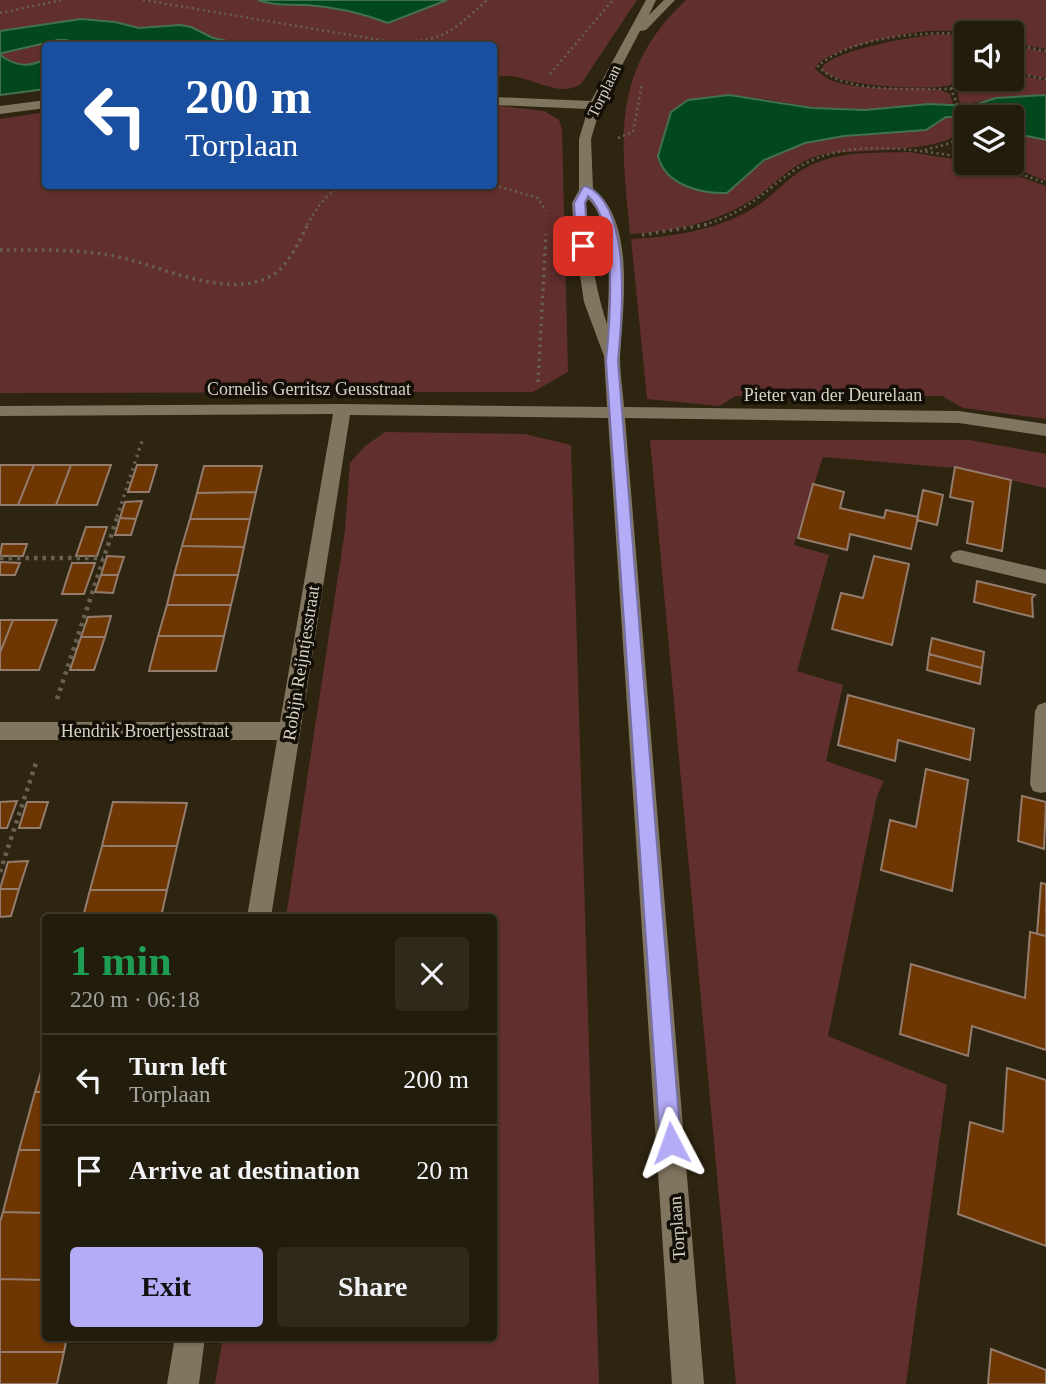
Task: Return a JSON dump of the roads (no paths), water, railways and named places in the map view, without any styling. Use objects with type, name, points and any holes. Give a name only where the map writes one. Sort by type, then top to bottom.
[{"type":"street","name":"Torplaan","points":[[612,361],[592,302],[581,236],[579,203],[586,190],[585,139],[595,106],[650,0]]},
{"type":"street","name":"Torplaan","points":[[632,37],[670,0]]},
{"type":"street","points":[[497,91],[543,96],[561,104]]},
{"type":"street","points":[[497,101],[536,106],[595,106]]},
{"type":"street","points":[[0,110],[42,104]]},
{"type":"street","name":"Torplaan","points":[[586,190],[601,202],[612,236],[617,303],[612,361],[688,1384]]},
{"type":"street","name":"Cornelis Gerritsz Geusstraat","points":[[0,411],[342,409],[618,414]]},
{"type":"street","name":"Robijn Reijntjesstraat","points":[[260,914],[342,409]]},
{"type":"street","name":"Pieter van der Deurelaan","points":[[618,414],[959,417],[1046,430]]},
{"type":"street","points":[[960,557],[1046,577]]},
{"type":"street","points":[[1041,784],[1046,711]]},
{"type":"street","name":"Hendrik Broertjesstraat","points":[[0,730],[290,731]]},
{"type":"street","points":[[183,1384],[189,1341]]}]
